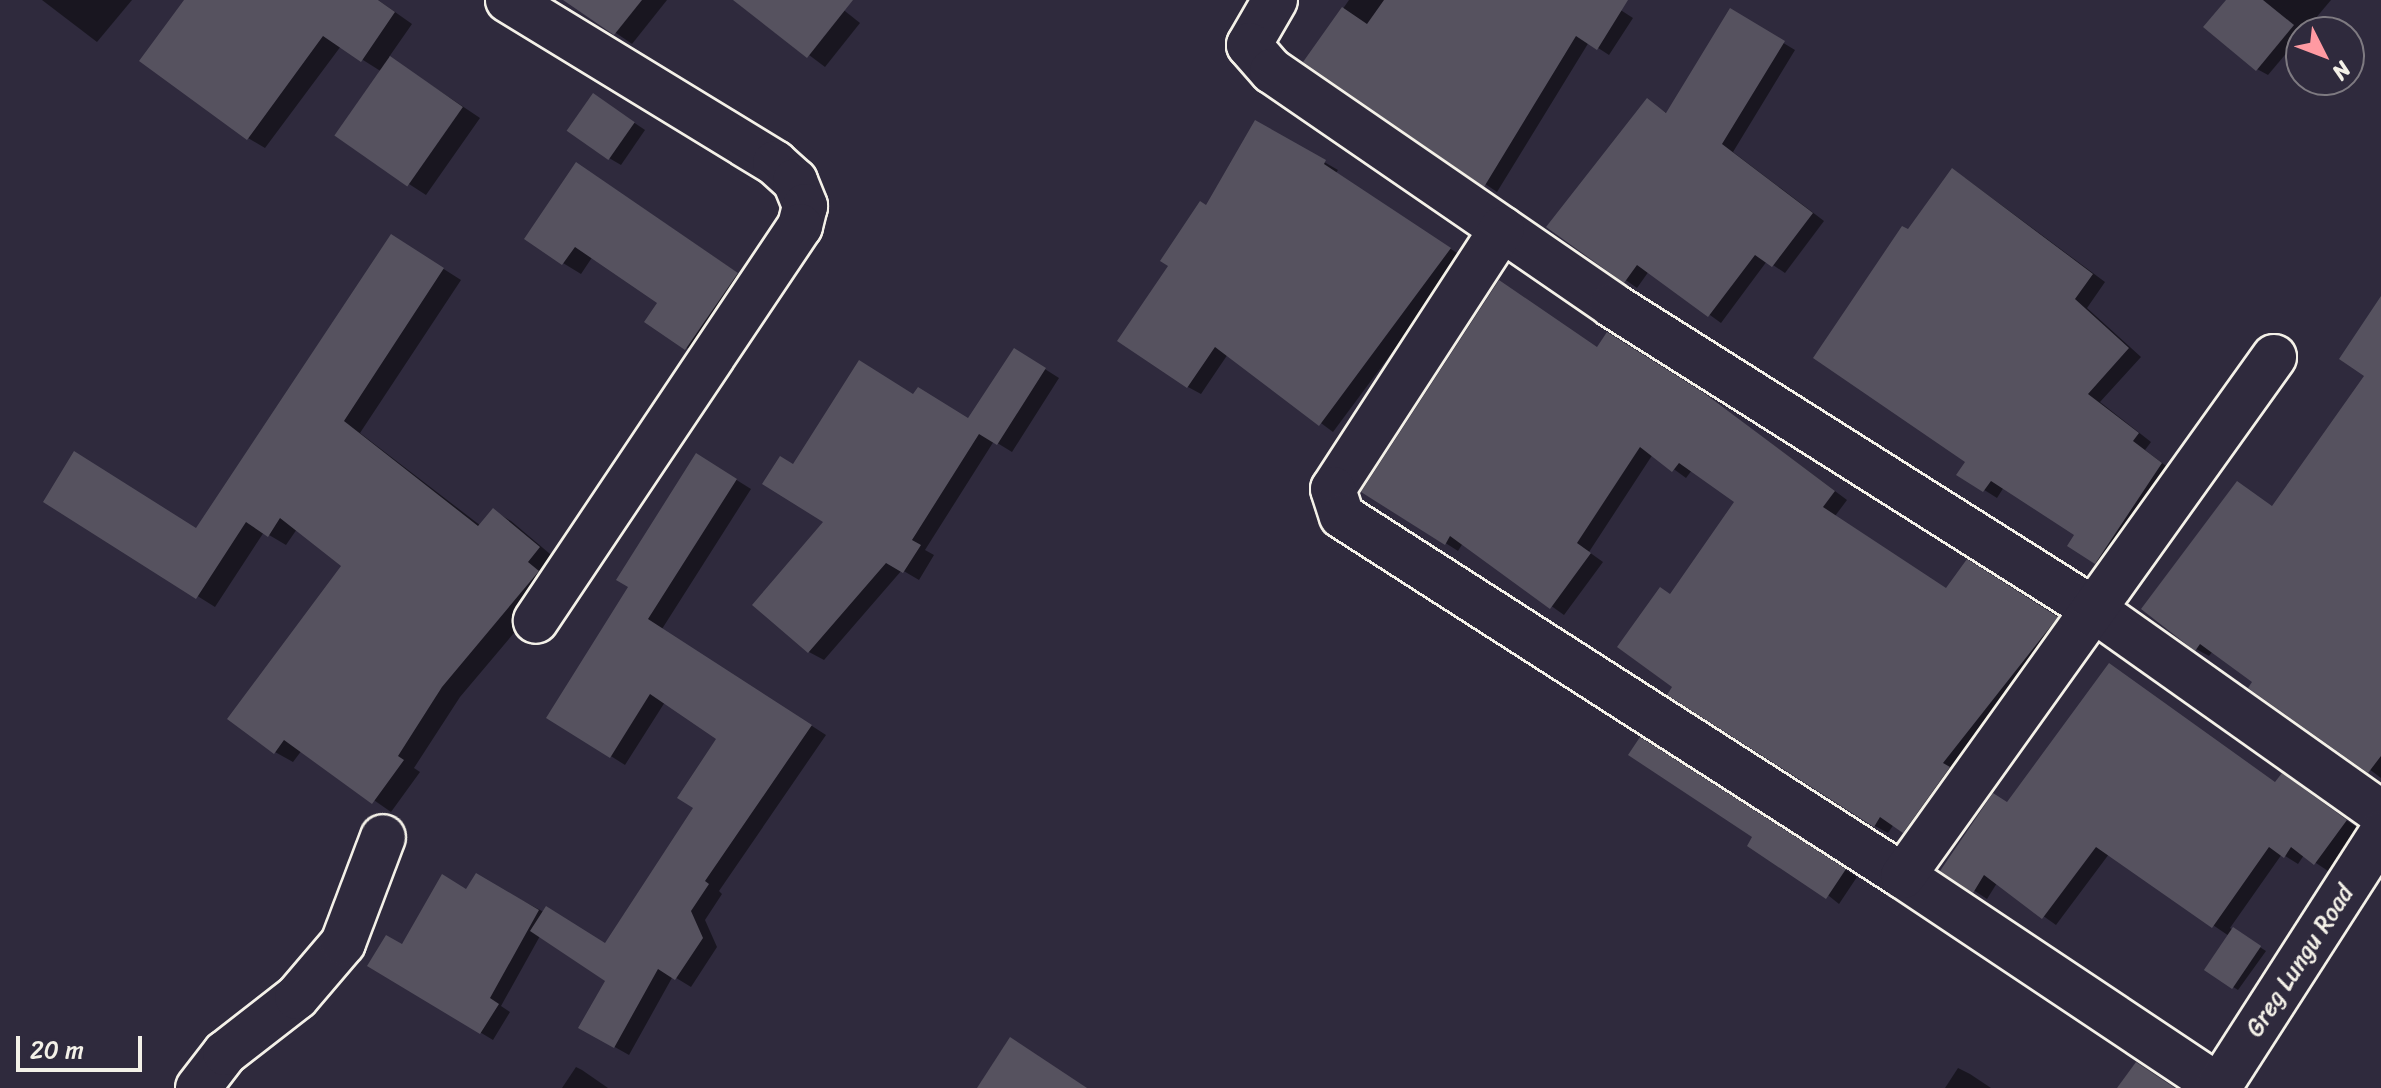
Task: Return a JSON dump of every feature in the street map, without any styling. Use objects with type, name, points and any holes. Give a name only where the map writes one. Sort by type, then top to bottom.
[{"type":"street","points":[[508,0],[775,163],[795,181],[805,206],[800,226],[536,621]]},
{"type":"street","points":[[1275,0],[1249,45],[1257,58],[1612,305],[2093,609],[2381,813]]},
{"type":"street","points":[[1502,229],[1333,489],[1342,516],[1903,876],[2219,1088]]},
{"type":"street","points":[[1903,876],[2274,357]]},
{"type":"street","name":"Greg Lungu Road","points":[[2219,1088],[2381,834]]},
{"type":"street","points":[[198,1088],[225,1053],[297,997],[343,943],[383,837]]},
{"type":"building","points":[[184,0],[378,0],[395,12],[361,62],[323,36],[247,140],[139,61]]},
{"type":"building","points":[[563,0],[642,0],[614,35]]},
{"type":"building","points":[[733,0],[853,0],[807,58]]},
{"type":"building","points":[[1384,0],[1628,0],[1597,50],[1576,36],[1484,187],[1303,62],[1342,7],[1367,24]]},
{"type":"building","points":[[2226,0],[2263,0],[2285,18],[2285,36],[2256,71],[2203,27]]},
{"type":"building","points":[[1730,8],[1785,41],[1722,144],[1813,213],[1772,267],[1755,255],[1708,317],[1637,265],[1624,283],[1546,227],[1647,98],[1666,113]]},
{"type":"building","points":[[390,56],[463,107],[407,187],[334,135]]},
{"type":"building","points":[[593,93],[635,122],[608,160],[567,131]]},
{"type":"building","points":[[1255,120],[1326,160],[1324,164],[1451,248],[1319,426],[1215,347],[1187,388],[1117,341],[1168,266],[1160,261],[1200,201],[1206,205]]},
{"type":"building","points":[[576,162],[738,273],[685,350],[644,322],[657,303],[575,247],[562,265],[524,239]]},
{"type":"building","points":[[1952,168],[2093,274],[2075,299],[2129,348],[2088,394],[2139,433],[2133,441],[2162,463],[2095,564],[2067,546],[2074,535],[1991,481],[1983,492],[1956,475],[1965,462],[1813,358],[1902,226],[1908,229]]},
{"type":"building","points":[[391,234],[444,268],[344,421],[478,526],[493,508],[540,547],[528,562],[539,571],[442,687],[398,756],[404,760],[372,804],[284,740],[274,754],[227,719],[341,566],[280,518],[268,537],[246,522],[196,599],[43,502],[74,451],[196,528]]},
{"type":"building","points":[[1499,280],[1597,347],[1607,332],[1704,393],[1835,491],[1823,507],[1946,588],[1967,559],[2058,617],[1943,763],[1950,767],[1903,833],[1880,817],[1874,827],[1667,695],[1672,687],[1617,647],[1660,587],[1670,594],[1734,502],[1679,463],[1672,472],[1640,447],[1577,543],[1591,553],[1550,609],[1450,536],[1445,545],[1361,492]]},
{"type":"building","points":[[2381,296],[2381,756],[2368,773],[2248,688],[2252,682],[2200,644],[2195,651],[2141,609],[2237,481],[2272,506],[2364,376],[2339,359]]},
{"type":"building","points":[[1014,348],[1046,368],[997,445],[979,434],[912,540],[921,545],[903,573],[886,563],[808,653],[752,605],[823,522],[762,484],[780,456],[793,464],[859,360],[913,394],[918,387],[968,418]]},
{"type":"building","points":[[696,453],[737,479],[648,619],[812,725],[705,881],[709,884],[691,911],[703,938],[675,980],[658,969],[614,1048],[578,1028],[605,981],[530,931],[546,906],[605,943],[693,808],[677,798],[716,739],[650,694],[610,758],[546,718],[628,587],[616,580]]},
{"type":"building","points":[[2109,663],[2275,782],[2282,773],[2347,820],[2314,865],[2291,847],[2284,858],[2269,847],[2212,928],[2096,847],[2042,919],[1984,875],[1973,893],[1940,871],[1993,793],[2007,802]]},
{"type":"building","points":[[1640,737],[1846,869],[1826,899],[1747,846],[1752,837],[1628,755]]},
{"type":"building","points":[[476,873],[539,910],[490,998],[499,1004],[480,1034],[367,966],[386,935],[402,944],[442,874],[466,889]]},
{"type":"building","points":[[2233,927],[2261,946],[2232,989],[2204,970]]},
{"type":"building","points":[[1010,1037],[1087,1088],[977,1088]]},
{"type":"building","points":[[2136,1062],[2175,1088],[2117,1088]]}]
